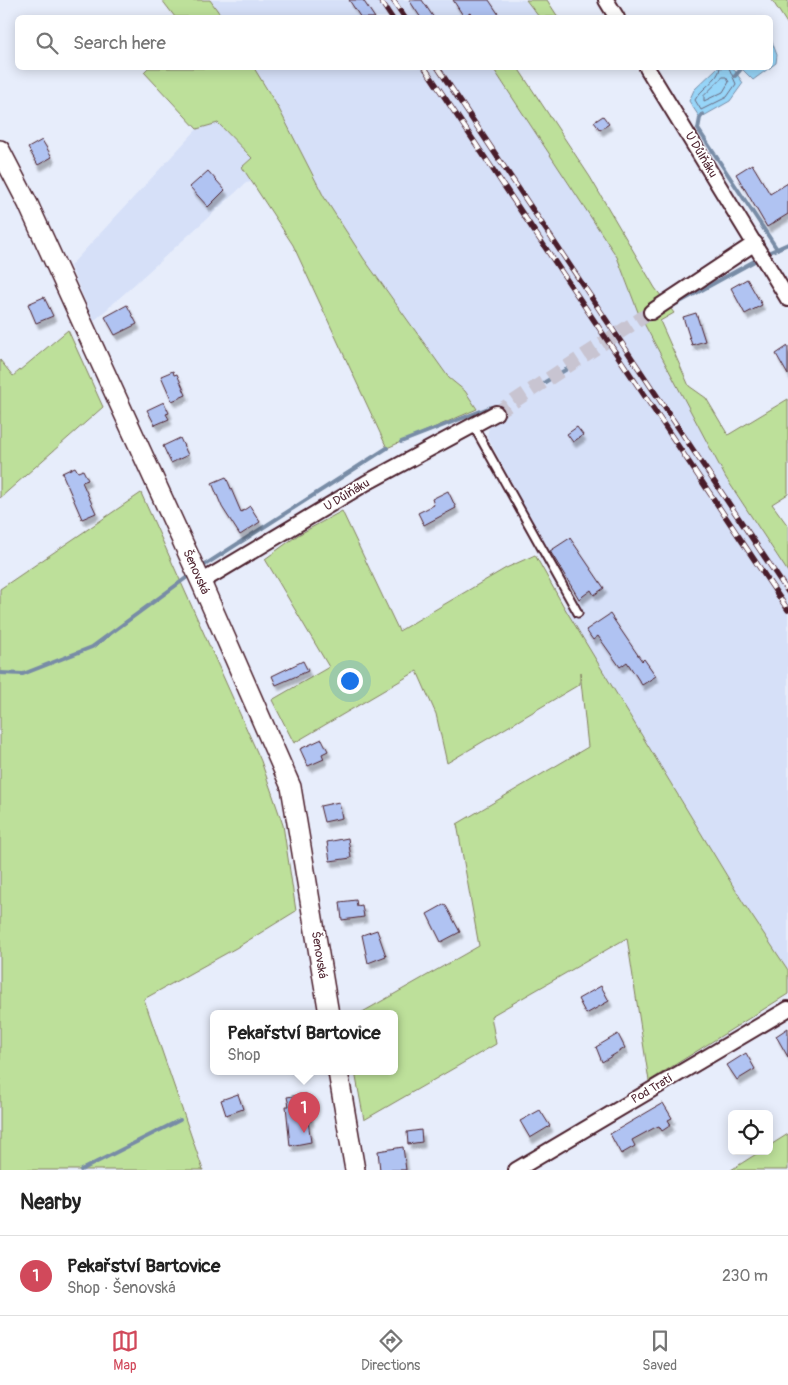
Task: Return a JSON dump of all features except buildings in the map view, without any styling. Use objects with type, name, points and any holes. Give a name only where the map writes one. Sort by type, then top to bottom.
[{"type":"street","points":[[606,0],[615,15]]},
{"type":"street","name":"U Důlňáku","points":[[648,70],[788,299]]},
{"type":"street","name":"Šenovská","points":[[0,150],[28,204],[201,582],[291,787],[328,1010]]},
{"type":"street","points":[[651,312],[755,243]]},
{"type":"street","name":"U Důlňáku","points":[[201,582],[366,483],[496,413]]},
{"type":"street","name":"Pod Tratí","points":[[516,1170],[788,1009]]},
{"type":"street","points":[[339,1075],[355,1170]]},
{"type":"lane","points":[[473,425],[578,612]]},
{"type":"shaded area","points":[[210,0],[525,0],[537,15],[221,15]]},
{"type":"shaded area","points":[[255,70],[494,70],[617,257],[638,312],[726,478],[788,572],[788,970],[744,904],[564,607],[578,598],[548,552],[487,436],[489,427],[465,391],[449,378],[364,259],[324,197],[279,109]]},
{"type":"shaded area","points":[[218,123],[252,158],[242,167],[252,182],[246,183],[94,321],[70,266],[197,129]]},
{"type":"green space","points":[[162,0],[210,0],[221,15],[173,15]]},
{"type":"green space","points":[[526,0],[547,0],[557,15],[537,15]]},
{"type":"green space","points":[[772,0],[788,0],[788,25]]},
{"type":"green space","points":[[146,70],[255,70],[279,109],[324,197],[364,259],[449,378],[465,391],[477,409],[387,448],[293,245],[242,167],[252,158],[218,123],[197,129],[144,72]]},
{"type":"green space","points":[[494,70],[519,70],[590,177],[655,288],[674,313],[660,321],[689,386],[706,398],[728,435],[788,399],[788,494],[772,504],[788,526],[788,572],[726,478],[638,312],[617,257]]},
{"type":"green space","points":[[68,330],[103,407],[0,498],[0,360],[13,376]]},
{"type":"green space","points":[[141,493],[261,761],[283,825],[296,911],[236,948],[144,999],[203,1170],[0,1170],[0,589]]},
{"type":"green space","points":[[342,511],[399,631],[506,568],[535,555],[564,607],[744,904],[788,970],[788,994],[649,1081],[627,938],[491,1016],[496,1044],[364,1120],[356,1075],[398,1075],[398,1010],[366,1010],[479,946],[457,824],[588,747],[580,672],[580,684],[447,763],[436,714],[417,671],[294,743],[272,700],[329,667],[265,559],[298,535]]},
{"type":"green space","points":[[788,1134],[788,1170],[731,1170],[755,1155],[773,1155],[773,1143]]},
{"type":"water","points":[[773,44],[777,55],[776,63],[773,65]]},
{"type":"water","points":[[715,70],[734,70],[743,83],[730,101],[700,118],[689,101],[694,90]]},
{"type":"water","points":[[743,70],[766,70],[753,80]]},
{"type":"waterway","points":[[735,76],[740,70]]},
{"type":"waterway","points":[[703,114],[700,118],[698,129],[777,249]]},
{"type":"waterway","points":[[770,252],[788,244]]},
{"type":"waterway","points":[[669,308],[760,258]]},
{"type":"waterway","points":[[643,323],[652,317]]},
{"type":"waterway","points":[[545,382],[567,369]]},
{"type":"waterway","points":[[401,442],[491,407]]},
{"type":"waterway","points":[[200,568],[387,448]]},
{"type":"waterway","points":[[0,673],[23,674],[92,647],[186,578]]},
{"type":"waterway","points":[[81,1170],[180,1120]]},
{"type":"tunnel","points":[[496,413],[651,312]]},
{"type":"railway","points":[[380,0],[390,15]]},
{"type":"railway","points":[[393,0],[403,15]]},
{"type":"railway","points":[[426,70],[788,610]]},
{"type":"railway","points":[[439,70],[788,592]]},
{"type":"place","name":"Pekařství Bartovice","points":[[304,1133]]}]
